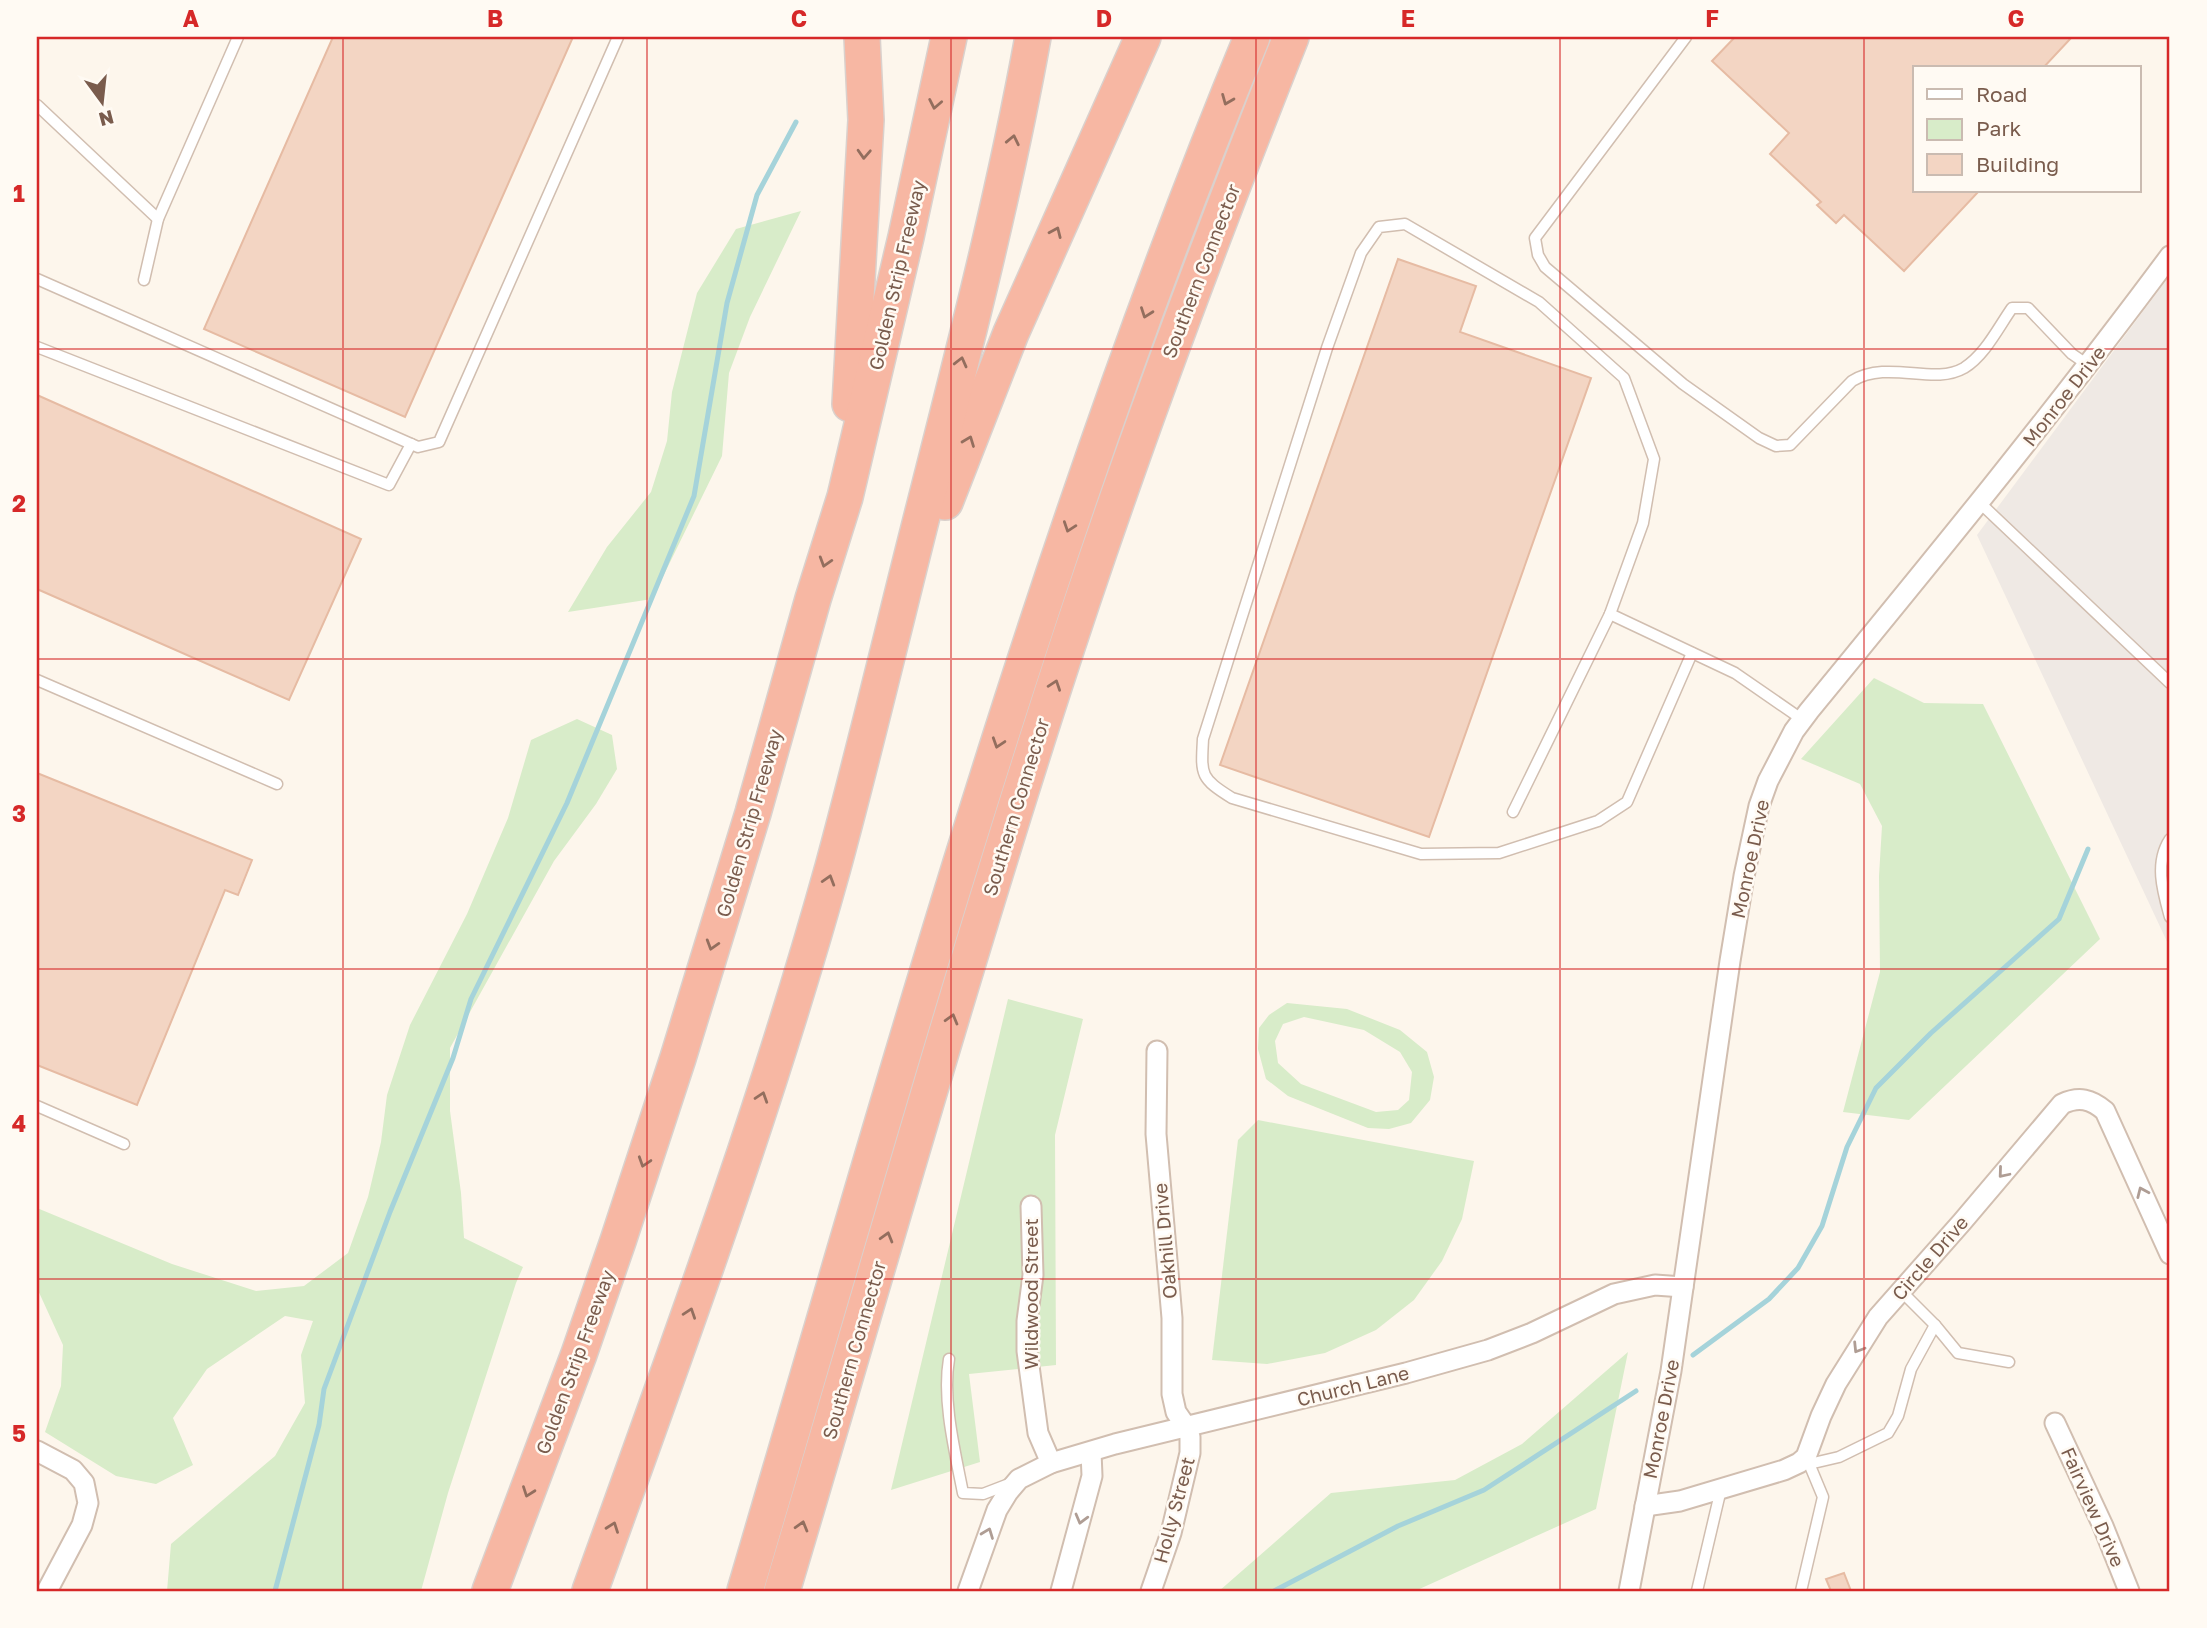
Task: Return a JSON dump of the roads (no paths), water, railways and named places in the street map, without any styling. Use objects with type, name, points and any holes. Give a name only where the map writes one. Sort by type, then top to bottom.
[{"type":"highway","points":[[845,497],[866,120],[862,37]]},
{"type":"highway","name":"Golden Strip Freeway","points":[[490,1591],[579,1354],[678,1058],[749,826],[813,599],[845,497],[906,237],[949,37]]},
{"type":"highway","points":[[590,1591],[691,1310],[782,1035],[833,867],[974,312],[1033,37]]},
{"type":"highway","points":[[890,642],[1011,333],[1143,37]]},
{"type":"highway","name":"Southern Connector","points":[[745,1591],[981,798],[1041,611],[1147,308],[1252,37]]},
{"type":"highway","name":"Southern Connector","points":[[782,1591],[989,894],[1053,689],[1157,388],[1291,37]]},
{"type":"street","name":"Monroe Drive","points":[[1629,1591],[1671,1371],[1730,961],[1749,852],[1759,806],[1768,781],[1781,754],[1803,720],[2088,366],[2170,256]]},
{"type":"street","name":"Oakhill Drive","points":[[1157,1051],[1156,1134],[1172,1318],[1172,1394],[1176,1412],[1187,1428]]},
{"type":"street","name":"Circle Drive","points":[[1807,1461],[1821,1416],[1836,1384],[1878,1317],[1962,1222],[2055,1110],[2072,1100],[2088,1100],[2105,1111],[2170,1254]]},
{"type":"street","name":"Wildwood Street","points":[[1031,1206],[1033,1275],[1027,1321],[1027,1351],[1038,1433],[1051,1463]]},
{"type":"street","name":"Church Lane","points":[[1019,1479],[1051,1463],[1115,1444],[1406,1373],[1488,1350],[1532,1334],[1614,1294],[1655,1285],[1683,1287]]},
{"type":"street","name":"Fairview Drive","points":[[2055,1423],[2103,1526],[2129,1591]]},
{"type":"street","name":"Holly Street","points":[[1151,1591],[1171,1533],[1189,1453],[1190,1437],[1187,1428]]},
{"type":"street","points":[[37,1451],[73,1470],[84,1483],[88,1503],[82,1525],[47,1591]]},
{"type":"street","points":[[1061,1591],[1092,1476],[1091,1452]]},
{"type":"street","points":[[1645,1506],[1680,1501],[1807,1461]]},
{"type":"street","points":[[968,1591],[997,1510],[1019,1479]]},
{"type":"lane","points":[[144,280],[158,219],[239,37]]},
{"type":"lane","points":[[37,279],[418,447],[439,442],[618,37]]},
{"type":"lane","points":[[1686,37],[1535,238],[1538,256],[1545,267],[1683,384],[1759,438],[1776,446],[1790,445],[1852,381],[1862,375],[1875,371],[1942,374],[1963,369],[1978,356],[2012,309],[2028,307],[2071,354],[2088,366]]},
{"type":"lane","points":[[37,105],[158,219]]},
{"type":"lane","points":[[1513,812],[1610,614],[1643,523],[1654,459],[1624,378],[1539,302],[1405,224],[1379,227],[1361,253],[1327,348],[1203,739],[1201,769],[1212,785],[1232,797],[1421,854],[1499,853],[1598,821],[1627,802],[1692,653]]},
{"type":"lane","points":[[37,347],[389,485],[411,444]]},
{"type":"lane","points":[[1979,502],[2170,683]]},
{"type":"lane","points":[[1610,614],[1735,673],[1803,720]]},
{"type":"lane","points":[[37,680],[277,784]]},
{"type":"lane","points":[[2170,839],[2164,848],[2160,882],[2170,917]]},
{"type":"lane","points":[[37,1105],[124,1144]]},
{"type":"lane","points":[[1901,1291],[1958,1353],[2009,1362]]},
{"type":"lane","points":[[1801,1591],[1823,1497],[1807,1461],[1839,1457],[1888,1433],[1898,1416],[1911,1369],[1935,1325]]},
{"type":"lane","points":[[949,1359],[946,1374],[949,1404],[964,1493],[983,1494],[1019,1479]]},
{"type":"lane","points":[[1698,1591],[1721,1489]]},
{"type":"waterway","points":[[275,1591],[319,1425],[324,1389],[390,1212],[453,1058],[471,999],[567,803],[694,496],[727,303],[757,195],[796,122]]},
{"type":"waterway","points":[[1693,1355],[1769,1299],[1798,1268],[1822,1226],[1847,1147],[1876,1088],[1931,1033],[2059,919],[2088,849]]},
{"type":"waterway","points":[[1274,1591],[1398,1526],[1484,1490],[1636,1391]]}]
